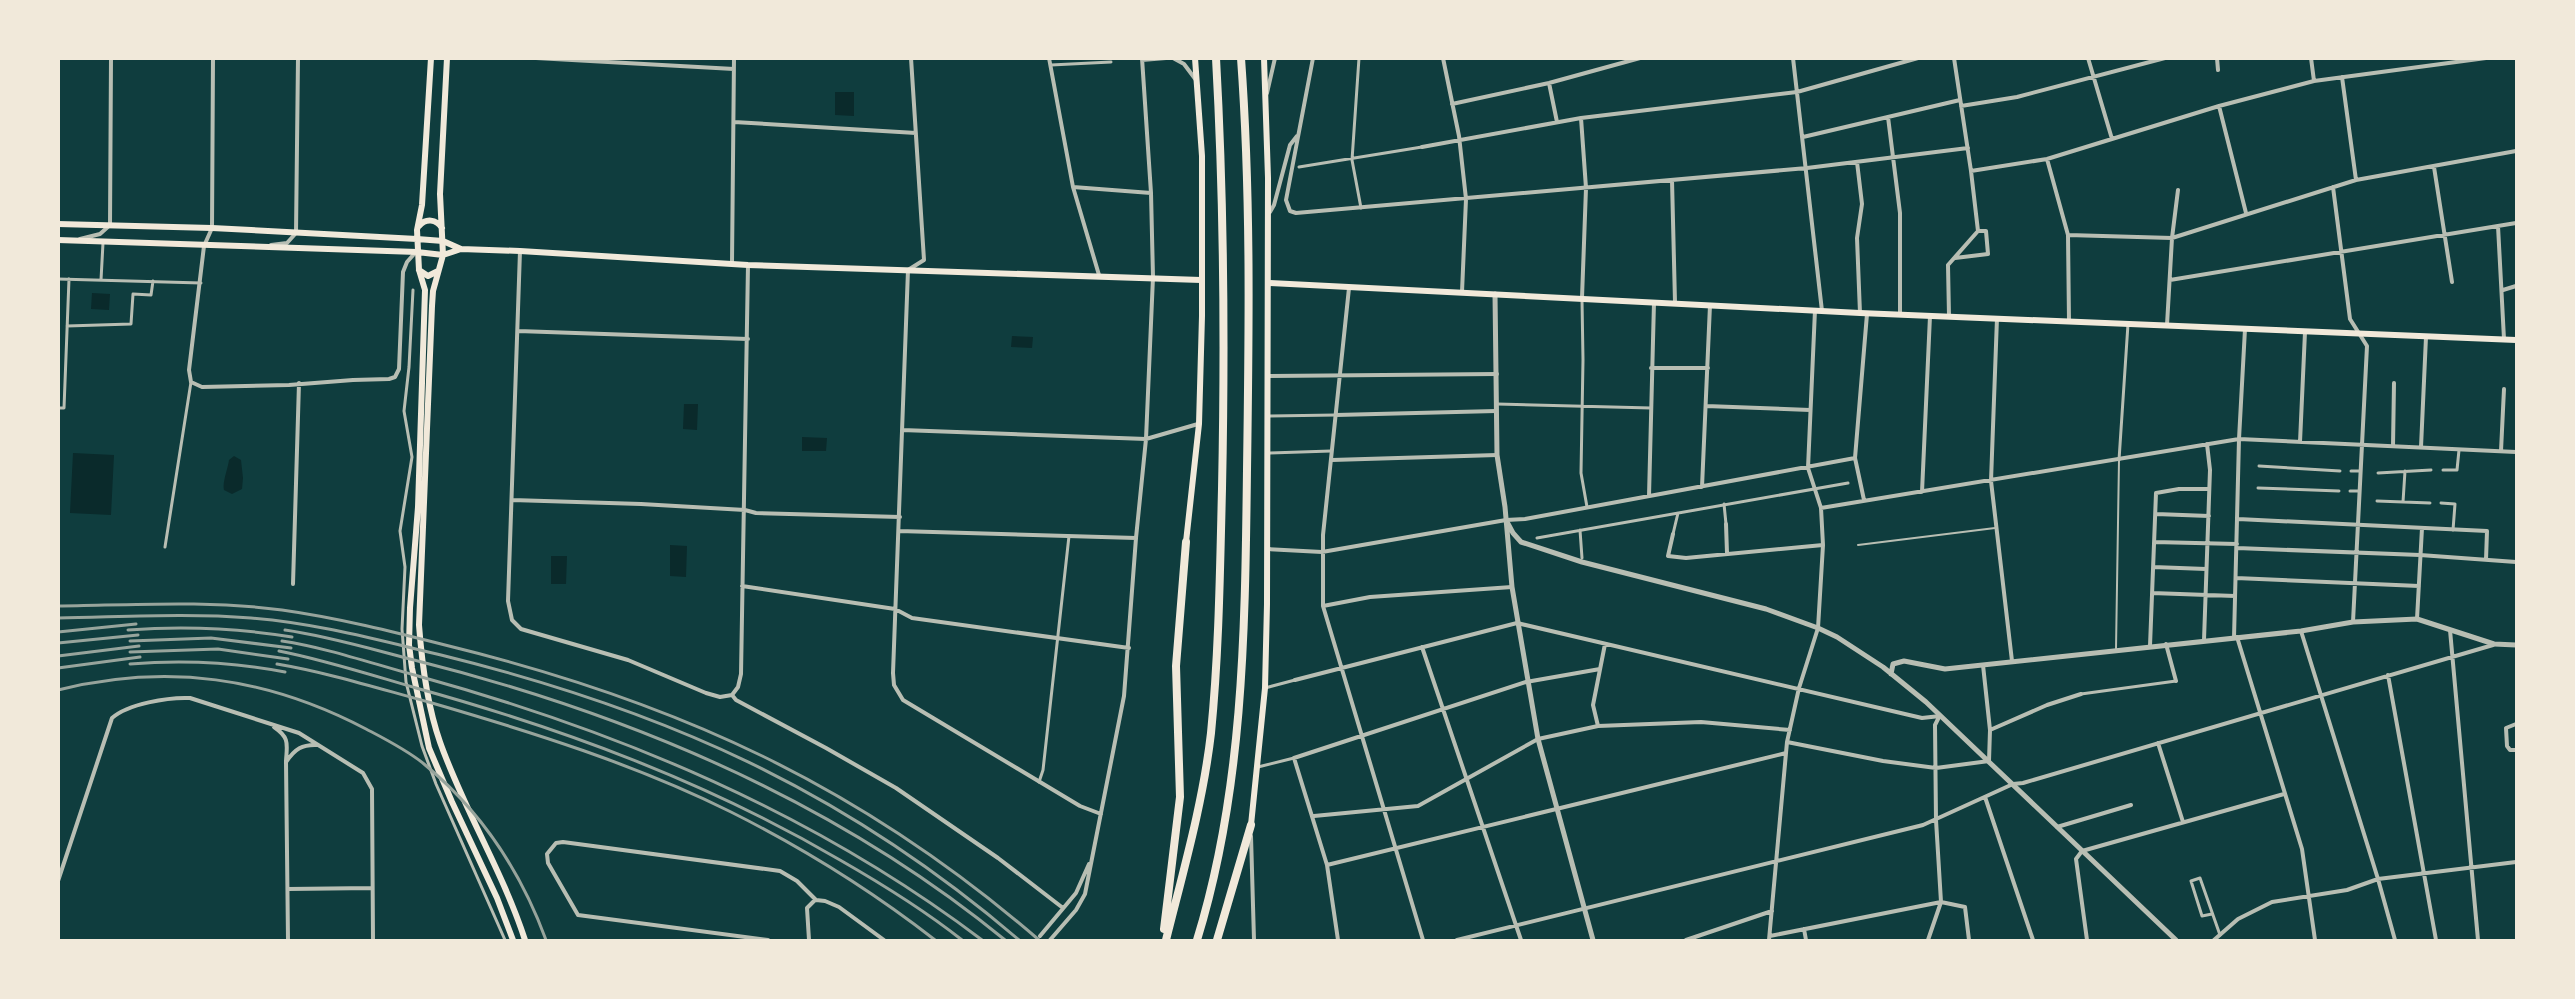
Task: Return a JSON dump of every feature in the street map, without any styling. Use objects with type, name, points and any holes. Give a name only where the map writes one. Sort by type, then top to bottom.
[{"type":"highway","points":[[1164,940],[1195,828],[1210,734],[1219,613],[1224,416],[1220,122],[1216,58]]},
{"type":"highway","points":[[1197,940],[1223,832],[1237,733],[1246,619],[1249,194],[1241,58]]},
{"type":"highway","points":[[1164,940],[1180,797],[1176,666],[1186,542]]},
{"type":"highway","points":[[1217,940],[1251,825]]},
{"type":"main road","points":[[431,58],[422,205],[417,230],[419,270],[425,290],[418,507],[410,608],[410,645],[416,689],[429,748],[513,940]]},
{"type":"main road","points":[[447,58],[440,194],[443,255],[433,291],[419,625],[421,649],[429,701],[440,740],[525,940]]},
{"type":"main road","points":[[1186,542],[1199,424],[1203,316],[1202,156],[1195,58]]},
{"type":"main road","points":[[1251,825],[1265,688],[1268,214],[1267,94],[1264,58]]},
{"type":"main road","points":[[417,230],[421,224],[431,220],[442,228]]},
{"type":"main road","points":[[58,225],[212,228],[443,241],[461,249]]},
{"type":"main road","points":[[58,240],[417,252],[443,255],[461,249],[520,251],[748,265],[1201,280]]},
{"type":"main road","points":[[419,270],[424,275],[431,276],[440,268]]},
{"type":"main road","points":[[1268,283],[1900,315],[2517,340]]},
{"type":"street","points":[[75,241],[100,234],[110,225],[111,58]]},
{"type":"street","points":[[165,547],[191,382],[189,370],[204,246],[212,228],[213,58]]},
{"type":"street","points":[[250,247],[287,243],[296,233],[298,58]]},
{"type":"street","points":[[536,58],[629,61],[734,69]]},
{"type":"street","points":[[732,263],[734,58]]},
{"type":"street","points":[[911,58],[924,260],[908,270],[900,517],[894,609],[894,685],[903,700],[1080,806],[1101,813]]},
{"type":"street","points":[[1049,58],[1073,187],[1099,275]]},
{"type":"street","points":[[1050,940],[1081,902],[1088,881],[1124,696],[1146,439],[1153,277],[1151,193],[1142,59],[1166,58]]},
{"type":"street","points":[[1173,58],[1184,64],[1197,82]]},
{"type":"street","points":[[1267,94],[1275,58]]},
{"type":"street","points":[[1313,58],[1286,200],[1290,211],[1296,213],[1807,168],[1968,148]]},
{"type":"street","points":[[1359,58],[1352,160],[1361,208]]},
{"type":"street","points":[[1443,58],[1460,140],[1467,199],[1462,293]]},
{"type":"street","points":[[1452,104],[1549,83],[1640,58]]},
{"type":"street","points":[[1793,58],[1807,168],[1819,310],[1810,410],[1808,468],[1821,508],[1823,545],[1818,628],[1799,688],[1786,753],[1769,938],[1941,902],[1965,908],[1969,940]]},
{"type":"street","points":[[1299,167],[1352,160],[1581,118],[1797,92],[1918,58]]},
{"type":"street","points":[[1949,316],[1948,265],[1978,231],[1954,58]]},
{"type":"street","points":[[2088,58],[2112,139]]},
{"type":"street","points":[[1803,137],[1960,103],[2017,97],[2165,58]]},
{"type":"street","points":[[2217,58],[2218,70]]},
{"type":"street","points":[[2311,58],[2314,81]]},
{"type":"street","points":[[1971,171],[2047,159],[2219,106],[2314,81],[2486,58]]},
{"type":"street","points":[[1051,65],[1111,62]]},
{"type":"street","points":[[2342,77],[2356,180]]},
{"type":"street","points":[[1549,83],[1557,122]]},
{"type":"street","points":[[2219,106],[2246,213]]},
{"type":"street","points":[[1888,117],[1900,213],[1900,315]]},
{"type":"street","points":[[1581,118],[1586,188],[1581,298],[1583,360],[1581,473],[1587,507]]},
{"type":"street","points":[[734,122],[916,133]]},
{"type":"street","points":[[1268,214],[1274,205],[1290,145],[1298,135]]},
{"type":"street","points":[[2068,235],[2172,238],[2356,180],[2517,151]]},
{"type":"street","points":[[2047,159],[2068,235],[2069,321]]},
{"type":"street","points":[[1857,162],[1862,204],[1857,238],[1864,313],[1855,458],[1864,501]]},
{"type":"street","points":[[2434,166],[2452,282]]},
{"type":"street","points":[[1672,180],[1675,302]]},
{"type":"street","points":[[1073,187],[1151,193]]},
{"type":"street","points":[[2332,187],[2350,320],[2367,346],[2353,622]]},
{"type":"street","points":[[2167,326],[2172,238],[2178,190]]},
{"type":"street","points":[[2170,280],[2517,223]]},
{"type":"street","points":[[2498,226],[2504,339]]},
{"type":"street","points":[[1954,258],[1988,254],[1986,231],[1978,231]]},
{"type":"street","points":[[101,280],[104,242]]},
{"type":"street","points":[[520,251],[509,615],[514,624],[529,632],[628,660],[720,697],[732,695],[738,687],[741,674],[748,265]]},
{"type":"street","points":[[191,382],[202,387],[396,377],[399,369],[403,272],[407,262],[417,252]]},
{"type":"street","points":[[58,279],[201,283]]},
{"type":"street","points":[[58,408],[64,408],[69,279]]},
{"type":"street","points":[[67,326],[131,324],[133,294],[151,295],[153,281]]},
{"type":"street","points":[[2502,290],[2517,286]]},
{"type":"street","points":[[1349,288],[1322,552],[1323,606],[1423,940]]},
{"type":"street","points":[[413,290],[404,411],[412,457],[399,531],[405,567],[402,629],[406,682],[422,746],[436,784],[505,940]]},
{"type":"street","points":[[1495,294],[1497,455],[1517,623],[1538,739],[1593,940]]},
{"type":"street","points":[[1649,496],[1654,301]]},
{"type":"street","points":[[1702,487],[1710,304]]},
{"type":"street","points":[[1922,492],[1930,315]]},
{"type":"street","points":[[1997,318],[1991,481],[2012,661]]},
{"type":"street","points":[[2119,460],[2128,324]]},
{"type":"street","points":[[2246,329],[2239,439],[2236,637],[2302,849],[2315,940]]},
{"type":"street","points":[[518,331],[748,339]]},
{"type":"street","points":[[2300,442],[2305,332]]},
{"type":"street","points":[[2421,447],[2426,336]]},
{"type":"street","points":[[1651,368],[1708,368]]},
{"type":"street","points":[[1268,376],[1497,374]]},
{"type":"street","points":[[293,584],[299,383]]},
{"type":"street","points":[[2393,446],[2394,383]]},
{"type":"street","points":[[2501,451],[2504,389]]},
{"type":"street","points":[[1267,416],[1546,405],[1651,408]]},
{"type":"street","points":[[1706,406],[1810,410]]},
{"type":"street","points":[[902,430],[1146,439],[1199,424]]},
{"type":"street","points":[[1821,508],[2239,439],[2517,452]]},
{"type":"street","points":[[2204,640],[2210,470],[2207,444]]},
{"type":"street","points":[[2443,470],[2457,470],[2459,449]]},
{"type":"street","points":[[1267,453],[1333,451]]},
{"type":"street","points":[[1332,460],[1497,455]]},
{"type":"street","points":[[1267,549],[1322,552],[1506,520],[1518,520],[1855,458]]},
{"type":"street","points":[[2259,466],[2340,471]]},
{"type":"street","points":[[2378,472],[2431,470]]},
{"type":"street","points":[[2351,471],[2360,471]]},
{"type":"street","points":[[2403,502],[2405,471]]},
{"type":"street","points":[[1537,538],[1848,483]]},
{"type":"street","points":[[2258,488],[2339,491]]},
{"type":"street","points":[[2150,646],[2156,493],[2179,489],[2209,489]]},
{"type":"street","points":[[2350,491],[2359,492]]},
{"type":"street","points":[[512,500],[641,504],[745,510],[756,513],[900,517]]},
{"type":"street","points":[[2377,501],[2430,503]]},
{"type":"street","points":[[2441,503],[2455,504],[2453,530]]},
{"type":"street","points":[[1724,504],[1727,553]]},
{"type":"street","points":[[1678,513],[1668,556],[1686,558],[1823,545]]},
{"type":"street","points":[[2156,514],[2209,516]]},
{"type":"street","points":[[2238,519],[2487,531],[2486,560]]},
{"type":"street","points":[[1506,520],[1521,542],[1582,562],[1766,609],[1837,637],[1891,674],[1940,716],[2176,940]]},
{"type":"street","points":[[2417,619],[2422,528]]},
{"type":"street","points":[[1580,530],[1582,558]]},
{"type":"street","points":[[899,531],[1136,537]]},
{"type":"street","points":[[1039,782],[1043,770],[1069,535]]},
{"type":"street","points":[[2154,542],[2517,561]]},
{"type":"street","points":[[2153,567],[2206,569]]},
{"type":"street","points":[[2236,578],[2419,586]]},
{"type":"street","points":[[742,586],[894,609],[912,618],[1129,648]]},
{"type":"street","points":[[1323,606],[1370,597],[1512,587]]},
{"type":"street","points":[[2151,593],[2235,596]]},
{"type":"street","points":[[1891,674],[1893,664],[1904,661],[1945,669],[2301,631],[2353,622],[2417,619],[2494,644],[2517,645]]},
{"type":"street","points":[[1265,688],[1517,623],[1922,718],[1940,716]]},
{"type":"street","points":[[2450,630],[2478,940]]},
{"type":"street","points":[[2301,631],[2395,940]]},
{"type":"street","points":[[1598,726],[1593,705],[1605,644]]},
{"type":"street","points":[[1990,730],[2047,705],[2081,694],[2176,681],[2166,644]]},
{"type":"street","points":[[1457,940],[1936,820],[2013,784],[2023,783],[2494,644]]},
{"type":"street","points":[[1422,647],[1521,940]]},
{"type":"street","points":[[1983,665],[1990,730],[1989,761]]},
{"type":"street","points":[[1257,767],[1361,737],[1526,682],[1600,669]]},
{"type":"street","points":[[2388,675],[2436,940]]},
{"type":"street","points":[[732,695],[736,700],[896,788],[998,858],[1063,908]]},
{"type":"street","points":[[58,881],[107,727],[118,713],[135,706],[190,698],[292,730],[363,773],[372,789],[373,940]]},
{"type":"street","points":[[1928,940],[1941,902],[1936,820],[1935,725],[1940,716]]},
{"type":"street","points":[[1314,816],[1418,806],[1538,739],[1598,726],[1701,722],[1790,730]]},
{"type":"street","points":[[2517,724],[2506,728],[2507,746],[2510,750],[2517,750]]},
{"type":"street","points":[[274,726],[284,734],[287,740],[288,940]]},
{"type":"street","points":[[1788,741],[1883,761],[1936,768],[1989,761]]},
{"type":"street","points":[[2158,743],[2182,822]]},
{"type":"street","points":[[286,762],[294,751],[302,746],[319,745]]},
{"type":"street","points":[[1327,865],[1786,753]]},
{"type":"street","points":[[1294,758],[1314,816],[1327,865],[1338,940]]},
{"type":"street","points":[[2087,940],[2076,859],[2082,851],[2284,794]]},
{"type":"street","points":[[1985,797],[2032,940]]},
{"type":"street","points":[[2057,827],[2131,805]]},
{"type":"street","points":[[1251,825],[1254,940]]},
{"type":"street","points":[[768,940],[578,915],[548,862],[547,854],[556,843],[563,842],[771,869],[790,875],[816,900],[825,901],[838,908],[884,940]]},
{"type":"street","points":[[1040,936],[1076,893],[1091,858]]},
{"type":"street","points":[[2214,940],[2238,919],[2272,902],[2347,890],[2378,879],[2517,862]]},
{"type":"street","points":[[2212,914],[2202,916],[2191,881],[2200,878],[2220,935]]},
{"type":"street","points":[[288,889],[372,888]]},
{"type":"street","points":[[809,940],[807,908],[816,900]]},
{"type":"street","points":[[1686,940],[1772,911]]},
{"type":"street","points":[[1804,929],[1806,940]]},
{"type":"lane","points":[[2116,649],[2119,460]]},
{"type":"lane","points":[[1858,545],[1995,528]]},
{"type":"water","points":[[835,92],[854,92],[854,116],[835,115]]},
{"type":"water","points":[[92,293],[110,294],[109,310],[91,309]]},
{"type":"water","points":[[1012,336],[1033,337],[1032,348],[1011,347]]},
{"type":"water","points":[[684,404],[698,404],[697,430],[683,429]]},
{"type":"water","points":[[802,437],[827,438],[826,451],[802,451]]},
{"type":"water","points":[[73,453],[114,455],[111,515],[70,513]]},
{"type":"water","points":[[234,456],[241,460],[243,478],[242,489],[232,494],[224,490],[224,480],[229,460]]},
{"type":"water","points":[[670,545],[687,546],[686,577],[670,576]]},
{"type":"water","points":[[551,556],[567,556],[566,584],[551,584]]},
{"type":"railway","points":[[58,606],[199,604],[303,613],[366,626],[533,668],[612,694],[689,723],[763,756],[834,794],[904,837],[972,885],[1039,940]]},
{"type":"railway","points":[[58,618],[203,616],[275,620],[347,633],[441,655],[523,677],[601,702],[676,730],[748,762],[818,798],[886,840],[953,887],[1019,940]]},
{"type":"railway","points":[[58,632],[136,624]]},
{"type":"railway","points":[[128,630],[210,629],[292,637]]},
{"type":"railway","points":[[285,630],[350,643],[572,706],[725,767],[799,804],[870,845],[939,890],[1005,940]]},
{"type":"railway","points":[[58,643],[138,635]]},
{"type":"railway","points":[[130,641],[211,638],[291,648]]},
{"type":"railway","points":[[282,641],[333,652],[494,698],[568,723],[713,781],[783,815],[852,853],[918,894],[982,940]]},
{"type":"railway","points":[[58,656],[139,646]]},
{"type":"railway","points":[[130,652],[218,649],[288,659]]},
{"type":"railway","points":[[279,651],[348,668],[526,721],[634,760],[686,782],[790,832],[840,860],[933,918],[962,940]]},
{"type":"railway","points":[[58,668],[140,657]]},
{"type":"railway","points":[[130,664],[208,663],[285,672]]},
{"type":"railway","points":[[277,664],[336,677],[470,714],[584,751],[659,779],[731,812],[811,855],[887,904],[935,940]]},
{"type":"railway","points":[[58,690],[138,677],[216,680],[291,697],[329,711],[366,729],[417,759],[445,782],[464,802],[497,844],[511,867],[546,940]]}]
